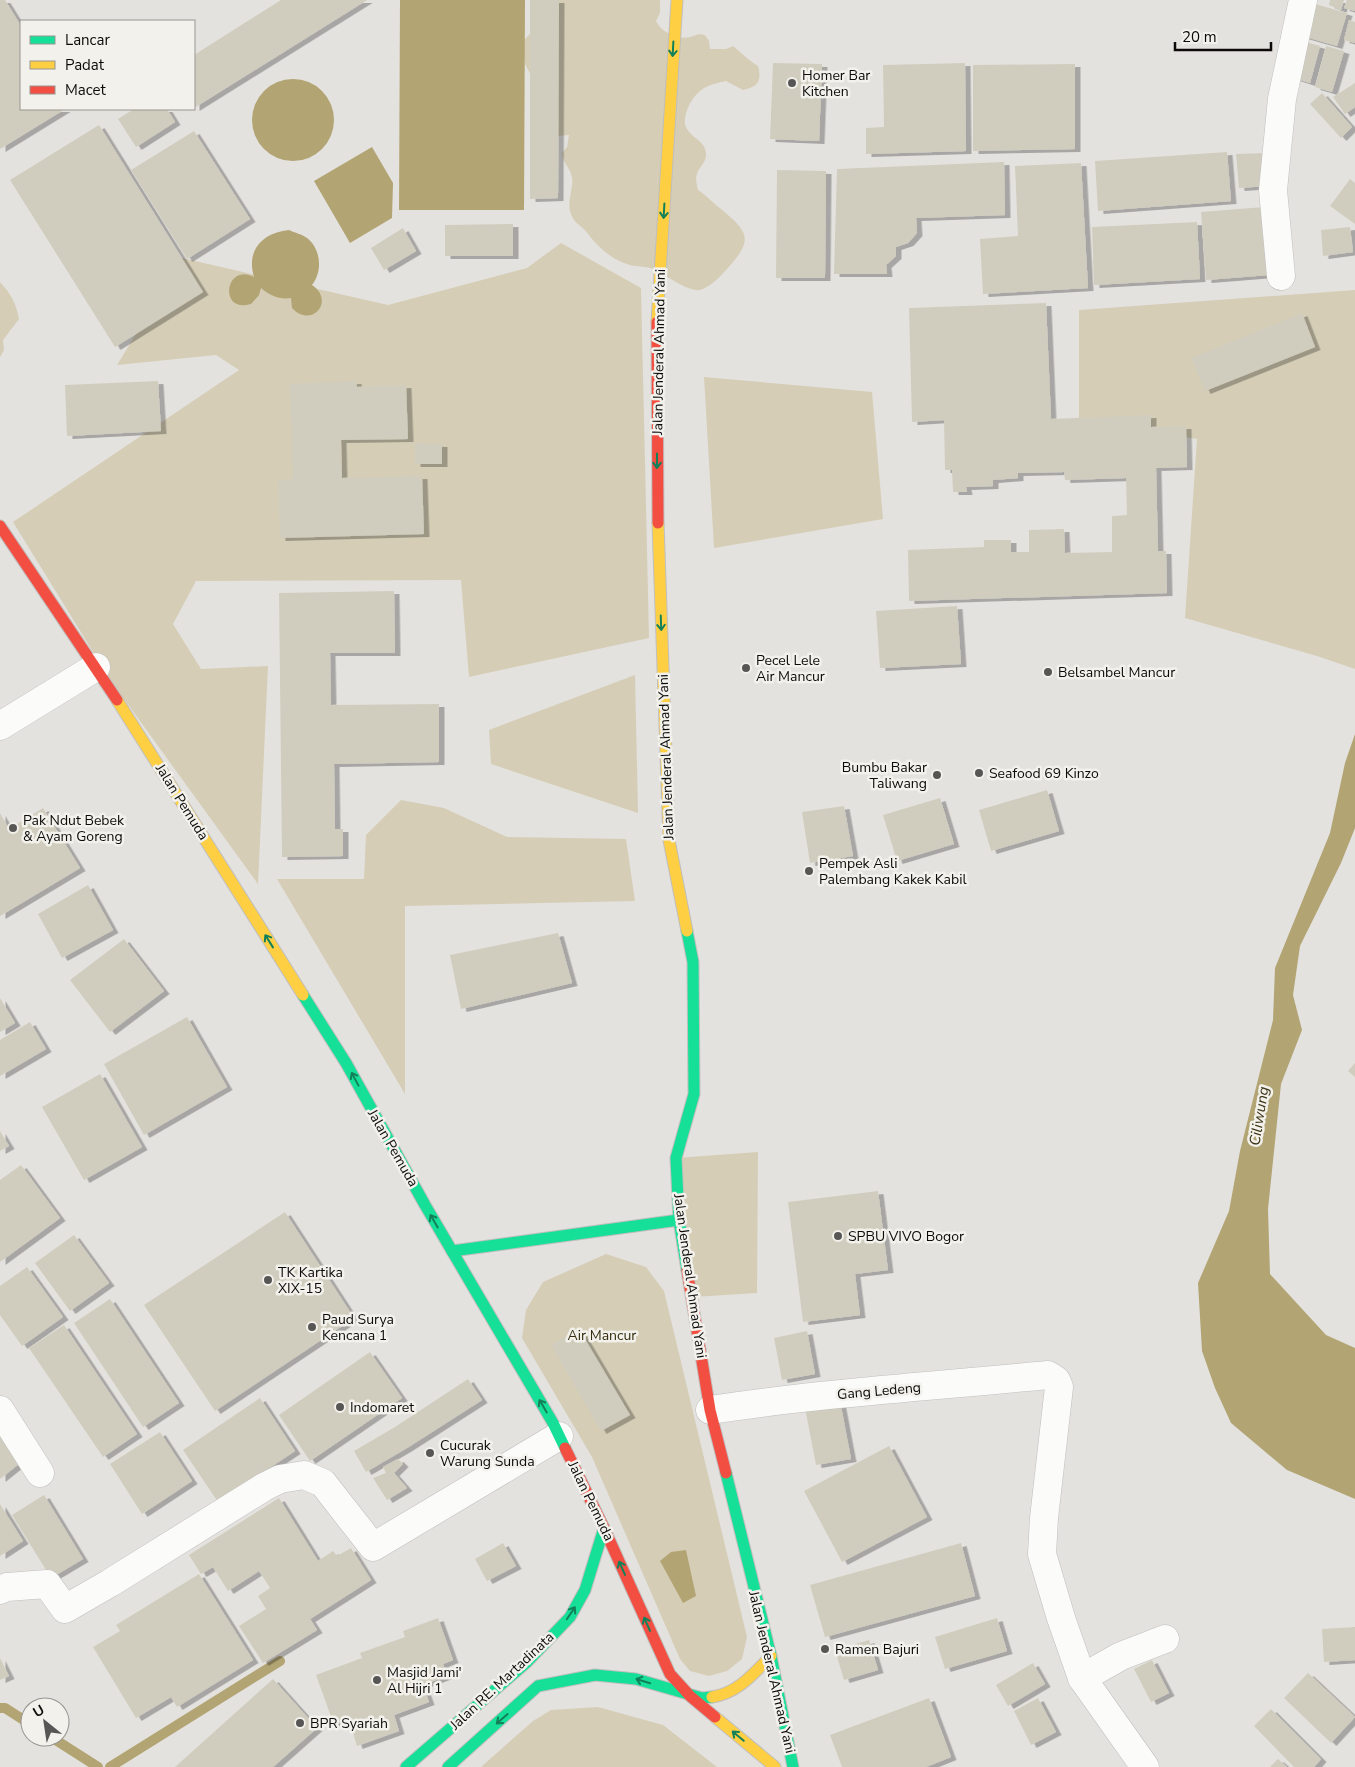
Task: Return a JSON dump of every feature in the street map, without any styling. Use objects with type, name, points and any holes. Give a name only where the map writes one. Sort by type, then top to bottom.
[{"type":"main road","name":"Jalan Jenderal Ahmad Yani","points":[[677,0],[656,341],[658,557],[669,840],[693,962],[694,1094],[676,1158],[679,1220],[710,1410],[771,1656],[793,1767]]},
{"type":"main road","name":"Jalan Pemuda","points":[[0,526],[96,667],[346,1063],[452,1251],[553,1423],[604,1528],[670,1674],[690,1696],[775,1767]]},
{"type":"main road","points":[[452,1251],[679,1220]]},
{"type":"main road","name":"Jalan RE. Martadinata","points":[[406,1767],[527,1662],[570,1617],[585,1590],[604,1528]]},
{"type":"main road","points":[[690,1696],[702,1698],[725,1695],[748,1680],[771,1656]]},
{"type":"main road","name":"Jalan RE. Martadinata","points":[[448,1767],[538,1686],[595,1674],[636,1679],[690,1696]]},
{"type":"street","points":[[1281,276],[1272,190],[1282,99],[1303,0]]},
{"type":"street","points":[[0,726],[96,667]]},
{"type":"street","name":"Gang Ledeng","points":[[710,1410],[755,1403],[1048,1375],[1056,1380],[1059,1387],[1044,1518],[1042,1554],[1061,1618],[1082,1678]]},
{"type":"street","points":[[0,1410],[40,1473]]},
{"type":"street","points":[[0,1590],[47,1584],[65,1609],[264,1487],[280,1479],[304,1475],[323,1483],[373,1547],[558,1436]]},
{"type":"street","points":[[1145,1767],[1082,1678],[1121,1656],[1165,1639]]},
{"type":"green space","points":[[532,0],[660,0],[660,13],[656,21],[666,32],[685,38],[699,34],[705,35],[709,41],[710,49],[726,49],[733,46],[758,66],[759,79],[752,87],[743,90],[726,81],[716,83],[697,94],[690,103],[686,114],[685,125],[687,129],[703,145],[706,153],[696,176],[698,190],[738,224],[745,237],[741,251],[735,259],[722,275],[707,287],[700,290],[690,289],[656,270],[630,265],[617,260],[601,249],[574,219],[569,207],[572,177],[562,153],[567,147],[569,135],[559,136],[552,132],[533,79],[525,64],[525,39],[531,33]]},
{"type":"green space","points":[[561,243],[641,288],[649,638],[469,677],[461,580],[196,581],[173,624],[201,669],[268,666],[258,884],[111,681],[13,522],[239,370],[216,355],[117,365],[182,258],[388,305],[527,268]]},
{"type":"green space","points":[[0,282],[13,299],[19,319],[3,340],[4,350],[0,357]]},
{"type":"green space","points":[[1355,290],[1355,669],[1317,656],[1185,618],[1197,439],[1079,421],[1079,310]]},
{"type":"green space","points":[[704,377],[872,392],[883,519],[714,548]]},
{"type":"green space","points":[[635,675],[638,813],[491,764],[489,730]]},
{"type":"green space","points":[[401,800],[444,808],[507,837],[626,839],[635,901],[405,906],[405,1094],[277,879],[364,879],[366,835]]},
{"type":"green space","points":[[758,1152],[757,1293],[693,1297],[676,1158]]},
{"type":"green space","name":"Air Mancur","points":[[606,1254],[646,1267],[664,1291],[747,1637],[742,1659],[727,1671],[709,1676],[690,1671],[680,1659],[592,1457],[522,1338],[526,1310],[543,1282]]},
{"type":"green space","points":[[598,1707],[663,1725],[717,1767],[481,1767],[533,1721],[551,1710]]},
{"type":"water","points":[[400,0],[525,0],[524,210],[399,210]]},
{"type":"water","points":[[285,79],[301,79],[316,86],[327,97],[334,112],[331,136],[322,149],[301,161],[285,161],[270,154],[259,143],[252,128],[252,112],[259,97],[270,86]]},
{"type":"water","points":[[372,147],[393,183],[392,218],[350,243],[314,181]]},
{"type":"water","points":[[289,230],[307,238],[318,254],[318,273],[312,285],[319,291],[322,298],[318,310],[307,316],[299,314],[292,308],[291,298],[275,296],[261,288],[259,295],[251,304],[240,305],[233,302],[229,289],[237,276],[244,274],[254,277],[252,259],[258,245],[271,235]]},
{"type":"water","name":"Ciliwung","points":[[1355,734],[1355,828],[1341,863],[1300,946],[1293,995],[1302,1030],[1281,1084],[1268,1209],[1270,1274],[1326,1335],[1355,1348],[1355,1499],[1287,1470],[1231,1423],[1215,1388],[1202,1351],[1198,1283],[1229,1211],[1240,1151],[1273,1020],[1275,968],[1330,833],[1345,763]]},
{"type":"water","points":[[686,1550],[696,1596],[683,1603],[660,1561],[671,1552]]},
{"type":"building","points":[[0,0],[5,0],[20,24],[20,110],[63,110],[0,149]]},
{"type":"building","points":[[281,0],[367,0],[195,107],[195,54]]},
{"type":"building","points":[[530,0],[559,0],[558,198],[530,199]]},
{"type":"building","points":[[1330,0],[1344,0],[1341,10],[1329,5]]},
{"type":"building","points":[[1347,0],[1355,0],[1355,11],[1344,8]]},
{"type":"building","points":[[1308,2],[1347,13],[1337,46],[1299,35]]},
{"type":"building","points":[[1349,20],[1355,22],[1355,43],[1344,40]]},
{"type":"building","points":[[1302,41],[1320,46],[1310,83],[1291,77]]},
{"type":"building","points":[[1326,46],[1344,51],[1332,92],[1315,87]]},
{"type":"building","points":[[773,63],[822,64],[819,141],[770,139]]},
{"type":"building","points":[[965,63],[966,151],[866,154],[866,128],[884,127],[883,65]]},
{"type":"building","points":[[1075,64],[1075,149],[973,151],[973,65]]},
{"type":"building","points":[[1355,83],[1355,107],[1345,114],[1333,97]]},
{"type":"building","points":[[1322,93],[1352,127],[1341,138],[1310,104]]},
{"type":"building","points":[[132,110],[168,110],[175,122],[136,147],[118,119]]},
{"type":"building","points":[[99,125],[203,292],[115,347],[10,180]]},
{"type":"building","points":[[194,131],[250,219],[187,259],[131,170]]},
{"type":"building","points":[[1227,152],[1231,201],[1098,211],[1095,161]]},
{"type":"building","points":[[1265,153],[1267,186],[1239,188],[1236,154]]},
{"type":"building","points":[[1004,162],[1005,215],[916,218],[917,233],[908,243],[896,247],[896,256],[886,265],[887,274],[834,274],[837,169]]},
{"type":"building","points":[[1081,163],[1088,288],[983,294],[980,239],[1018,236],[1015,166]]},
{"type":"building","points":[[777,170],[826,171],[825,278],[776,278]]},
{"type":"building","points":[[1350,179],[1355,183],[1355,224],[1330,206]]},
{"type":"building","points":[[1264,207],[1269,275],[1206,280],[1201,212]]},
{"type":"building","points":[[1197,222],[1200,279],[1094,285],[1092,227]]},
{"type":"building","points":[[513,224],[513,256],[445,256],[445,225]]},
{"type":"building","points":[[1350,227],[1353,252],[1323,256],[1321,230]]},
{"type":"building","points":[[403,228],[416,251],[384,270],[371,248]]},
{"type":"building","points":[[1046,303],[1051,419],[1151,415],[1151,427],[1186,426],[1187,467],[1156,468],[1158,551],[1166,551],[1167,593],[909,601],[908,550],[984,547],[984,540],[1011,540],[1011,552],[1029,552],[1029,530],[1064,529],[1065,553],[1112,552],[1112,516],[1127,515],[1126,478],[1065,480],[1064,472],[1018,473],[1018,478],[993,480],[993,486],[966,487],[967,492],[953,492],[952,470],[945,470],[944,420],[912,422],[909,308]]},
{"type":"building","points":[[1302,313],[1315,347],[1205,391],[1191,358]]},
{"type":"building","points":[[158,381],[161,431],[67,436],[65,385]]},
{"type":"building","points":[[356,381],[357,387],[406,385],[408,439],[341,440],[342,478],[422,476],[424,534],[280,538],[278,480],[293,479],[290,384]]},
{"type":"building","points":[[415,443],[442,444],[442,464],[415,464]]},
{"type":"building","points":[[394,591],[395,653],[330,653],[331,705],[439,704],[439,762],[334,764],[335,829],[343,829],[343,856],[282,857],[279,593]]},
{"type":"building","points":[[957,606],[961,664],[880,668],[876,611]]},
{"type":"building","points":[[1047,790],[1059,831],[991,851],[979,810]]},
{"type":"building","points":[[940,798],[954,844],[897,861],[883,815]]},
{"type":"building","points":[[844,806],[853,856],[810,863],[802,812]]},
{"type":"building","points":[[43,808],[80,868],[0,916],[0,813],[9,829]]},
{"type":"building","points":[[88,885],[113,930],[62,958],[38,914]]},
{"type":"building","points":[[558,933],[572,983],[461,1009],[450,955]]},
{"type":"building","points":[[124,939],[164,991],[110,1032],[70,980]]},
{"type":"building","points":[[0,998],[15,1023],[0,1032]]},
{"type":"building","points":[[187,1017],[227,1087],[144,1135],[104,1064]]},
{"type":"building","points":[[30,1022],[46,1049],[0,1076],[0,1040]]},
{"type":"building","points":[[1355,1063],[1355,1077],[1348,1071]]},
{"type":"building","points":[[100,1074],[142,1147],[84,1180],[42,1107]]},
{"type":"building","points":[[0,1131],[9,1146],[0,1151]]},
{"type":"building","points":[[21,1165],[60,1218],[0,1262],[0,1180]]},
{"type":"building","name":"SPBU VIVO Bogor","points":[[878,1191],[888,1270],[855,1274],[860,1315],[803,1322],[788,1202]]},
{"type":"building","points":[[285,1212],[354,1318],[215,1411],[144,1305]]},
{"type":"building","points":[[74,1235],[109,1283],[70,1311],[35,1263]]},
{"type":"building","points":[[27,1267],[63,1317],[22,1346],[0,1315],[0,1286]]},
{"type":"building","points":[[110,1299],[179,1403],[143,1427],[74,1323]]},
{"type":"building","points":[[64,1325],[137,1434],[103,1457],[29,1348]]},
{"type":"building","points":[[579,1329],[630,1415],[601,1431],[551,1345]]},
{"type":"building","points":[[807,1331],[815,1374],[782,1380],[774,1338]]},
{"type":"building","name":"Indomaret","points":[[370,1352],[402,1398],[310,1461],[279,1415]]},
{"type":"building","points":[[468,1379],[482,1400],[366,1472],[354,1451],[395,1427]]},
{"type":"building","points":[[260,1398],[295,1451],[218,1502],[183,1450]]},
{"type":"building","points":[[840,1401],[851,1459],[816,1465],[805,1408]]},
{"type":"building","points":[[160,1432],[192,1481],[142,1514],[110,1464]]},
{"type":"building","points":[[0,1437],[20,1463],[0,1479]]},
{"type":"building","points":[[889,1446],[927,1517],[842,1562],[804,1491]]},
{"type":"building","points":[[398,1459],[403,1464],[394,1473],[407,1488],[387,1500],[373,1478],[386,1473],[383,1467]]},
{"type":"building","points":[[44,1495],[83,1559],[51,1578],[12,1515]]},
{"type":"building","points":[[279,1498],[318,1561],[333,1551],[337,1556],[351,1548],[371,1580],[310,1619],[317,1630],[263,1663],[239,1626],[266,1609],[258,1596],[270,1588],[259,1571],[228,1591],[213,1567],[201,1574],[189,1555]]},
{"type":"building","points":[[0,1504],[23,1541],[0,1556]]},
{"type":"building","points":[[503,1543],[516,1566],[487,1581],[475,1559]]},
{"type":"building","points":[[961,1543],[975,1596],[825,1637],[810,1585]]},
{"type":"building","points":[[199,1574],[253,1660],[177,1707],[171,1697],[136,1718],[93,1647],[120,1631],[116,1625]]},
{"type":"building","name":"Masjid Jami' Al Hijri 1","points":[[438,1618],[453,1660],[443,1664],[447,1676],[423,1685],[429,1702],[394,1715],[399,1731],[357,1746],[349,1720],[334,1725],[316,1675],[362,1658],[360,1653],[405,1637],[403,1631]]},
{"type":"building","points":[[997,1618],[1007,1651],[945,1669],[935,1637]]},
{"type":"building","points":[[1355,1627],[1355,1660],[1324,1662],[1322,1629]]},
{"type":"building","points":[[869,1640],[878,1670],[844,1680],[835,1650]]},
{"type":"building","points":[[0,1658],[9,1676],[0,1680]]},
{"type":"building","points":[[1152,1660],[1169,1693],[1151,1702],[1134,1669]]},
{"type":"building","points":[[1033,1663],[1045,1684],[1008,1706],[996,1685]]},
{"type":"building","points":[[1308,1673],[1355,1717],[1331,1743],[1284,1698]]},
{"type":"building","points":[[273,1679],[317,1728],[273,1767],[175,1767]]},
{"type":"building","points":[[929,1698],[951,1757],[926,1767],[842,1767],[830,1735]]},
{"type":"building","points":[[1038,1698],[1056,1732],[1031,1745],[1014,1711]]},
{"type":"building","points":[[1271,1709],[1321,1759],[1314,1767],[1294,1767],[1254,1726]]},
{"type":"building","points":[[1278,1759],[1287,1767],[1270,1767]]},
{"type":"waterway","points":[[110,1767],[280,1661]]},
{"type":"waterway","points":[[0,1708],[5,1708],[20,1718]]},
{"type":"waterway","points":[[67,1747],[98,1767]]},
{"type":"traffic: fast","points":[[687,931],[693,962],[694,1094],[676,1158],[679,1220],[687,1270]]},
{"type":"traffic: fast","points":[[303,995],[346,1063],[425,1205],[553,1423],[565,1448]]},
{"type":"traffic: fast","points":[[452,1251],[679,1220]]},
{"type":"traffic: fast","points":[[726,1473],[771,1656],[793,1767]]},
{"type":"traffic: fast","points":[[406,1767],[527,1662],[570,1617],[585,1590],[604,1528]]},
{"type":"traffic: fast","points":[[448,1767],[538,1686],[595,1675],[636,1679],[702,1698],[712,1697]]},
{"type":"traffic: slow","points":[[657,322],[677,0]]},
{"type":"traffic: slow","points":[[658,523],[669,840],[687,931]]},
{"type":"traffic: slow","points":[[117,700],[303,995]]},
{"type":"traffic: slow","points":[[712,1697],[737,1687],[771,1656]]},
{"type":"traffic: slow","points":[[715,1717],[775,1767]]},
{"type":"traffic: jam","points":[[657,322],[658,523]]},
{"type":"traffic: jam","points":[[0,526],[117,700]]},
{"type":"traffic: jam","points":[[687,1270],[710,1410],[726,1473]]},
{"type":"traffic: jam","points":[[565,1448],[604,1528],[670,1674],[690,1696],[715,1717]]},
{"type":"place","name":"Homer Bar Kitchen","points":[[792,83]]},
{"type":"place","name":"Pecel Lele Air Mancur","points":[[746,668]]},
{"type":"place","name":"Belsambel Mancur","points":[[1048,672]]},
{"type":"place","name":"Seafood 69 Kinzo","points":[[979,773]]},
{"type":"place","name":"Bumbu Bakar Taliwang","points":[[937,775]]},
{"type":"place","name":"Pak Ndut Bebek & Ayam Goreng","points":[[13,828]]},
{"type":"place","name":"Pempek Asli Palembang Kakek Kabil","points":[[809,871]]},
{"type":"place","name":"SPBU VIVO Bogor","points":[[838,1236]]},
{"type":"place","name":"TK Kartika XIX-15","points":[[268,1280]]},
{"type":"place","name":"Paud Surya Kencana 1","points":[[312,1327]]},
{"type":"place","name":"Indomaret","points":[[340,1407]]},
{"type":"place","name":"Cucurak Warung Sunda","points":[[430,1453]]},
{"type":"place","name":"Ramen Bajuri","points":[[825,1649]]},
{"type":"place","name":"Masjid Jami' Al Hijri 1","points":[[377,1680]]},
{"type":"place","name":"BPR Syariah","points":[[300,1723]]}]
